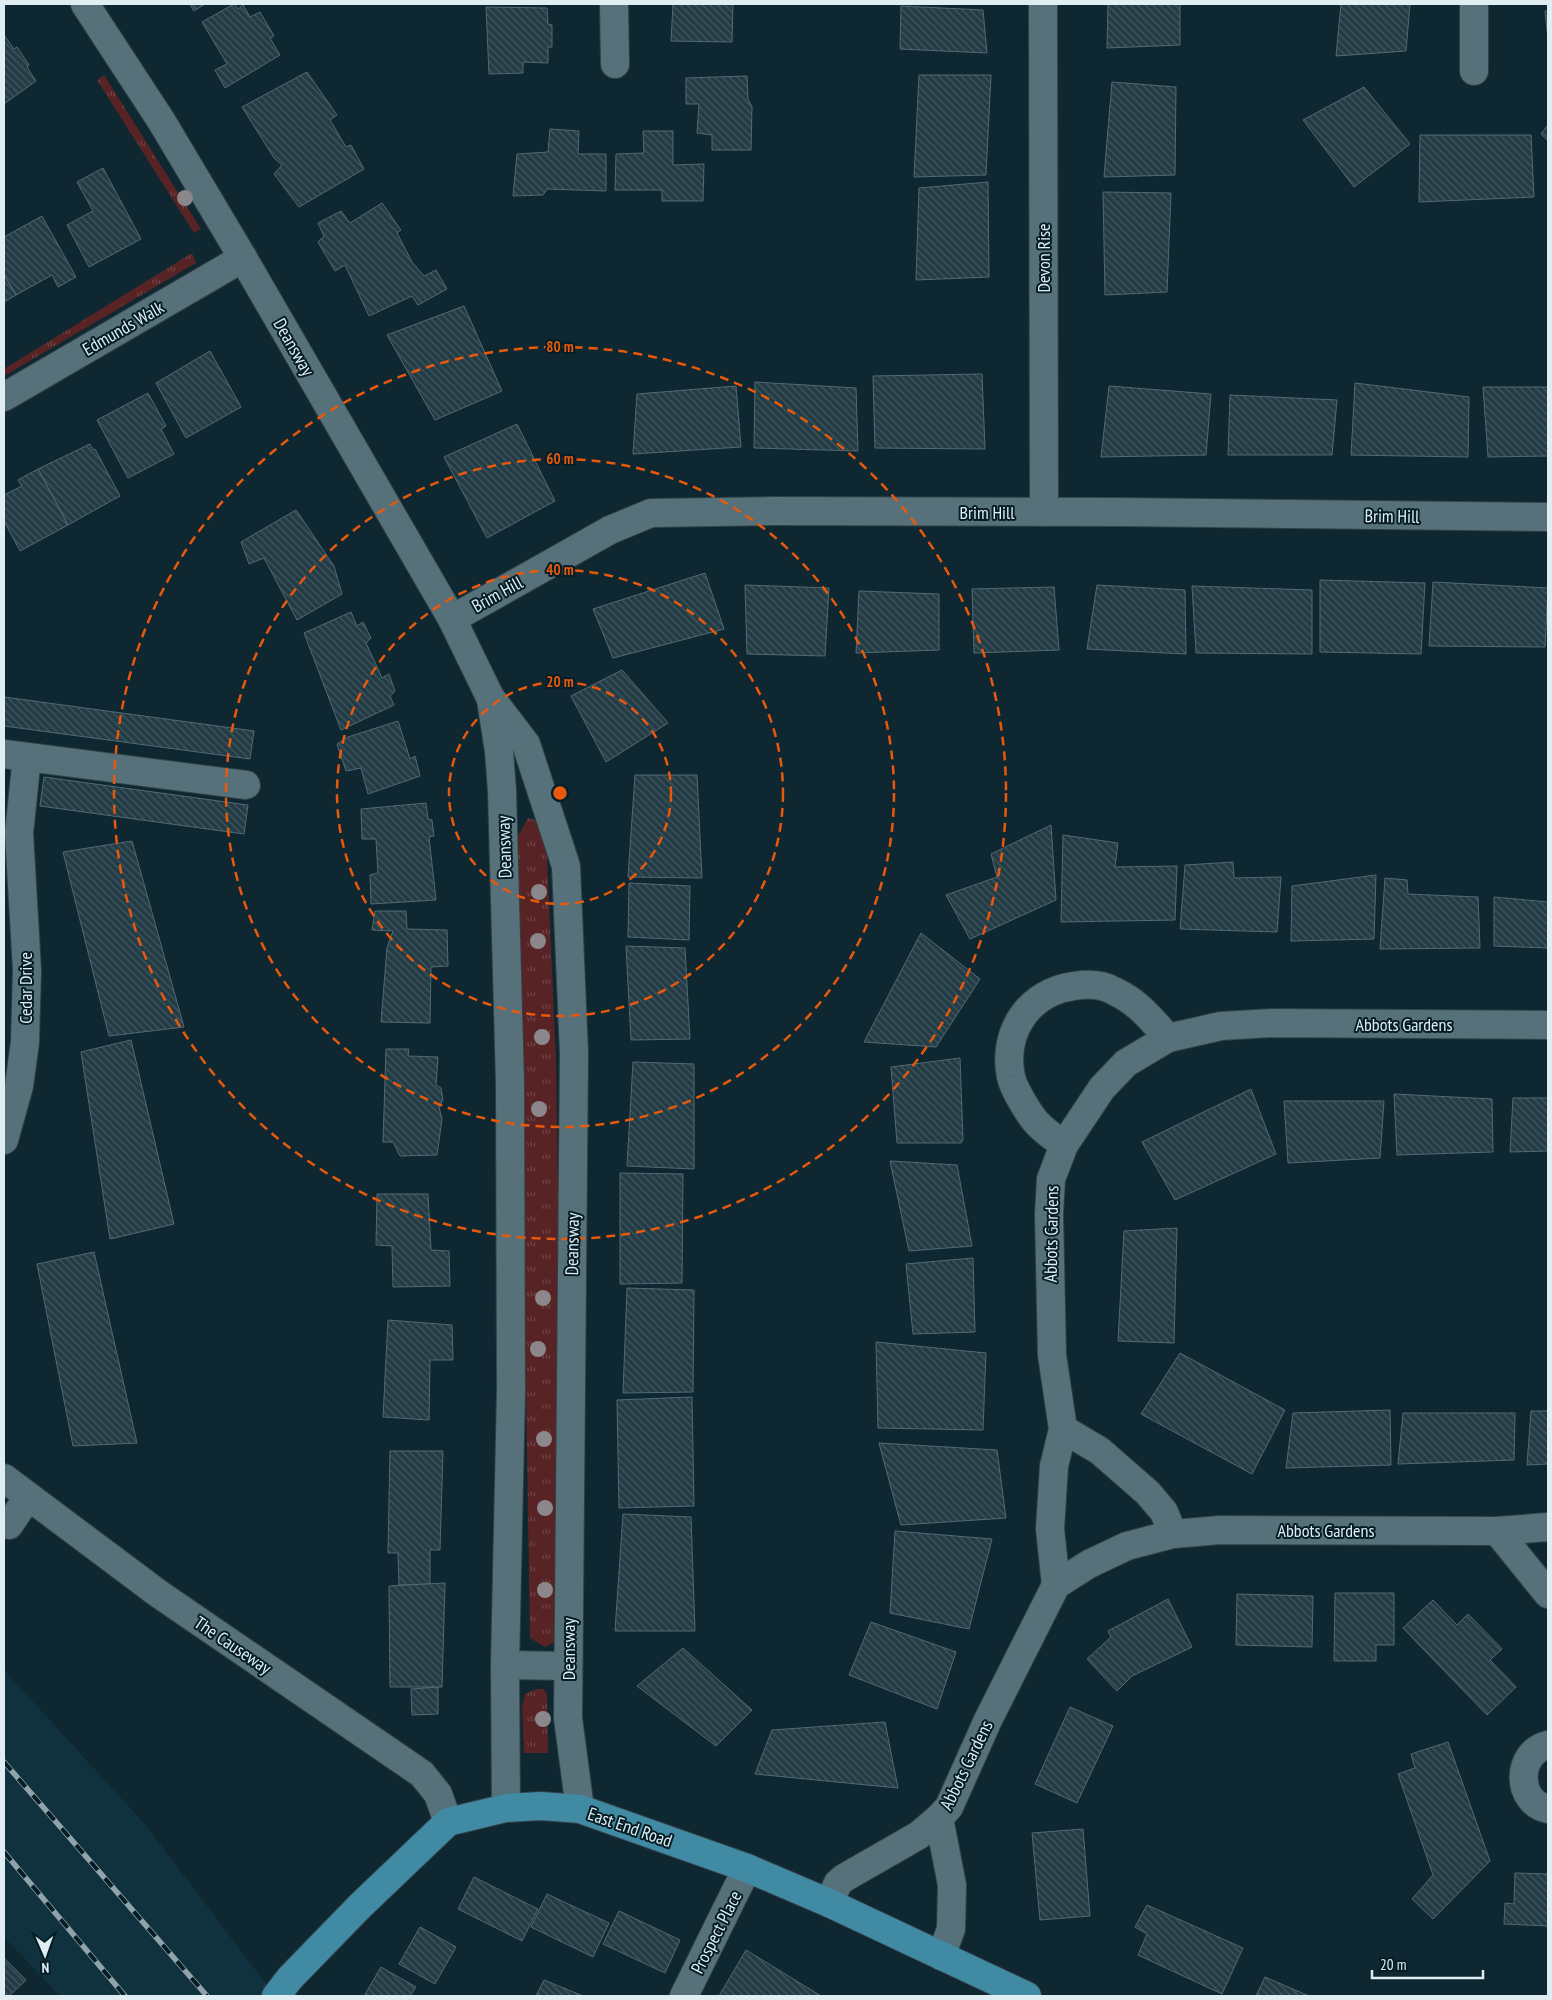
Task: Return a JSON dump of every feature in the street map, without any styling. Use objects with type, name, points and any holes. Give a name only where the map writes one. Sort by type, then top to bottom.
[{"type":"main road","name":"East End Road","points":[[448,1822],[506,1808],[541,1806],[580,1809],[748,1868],[829,1903],[1027,1996]]},
{"type":"main road","points":[[283,1987],[360,1906],[448,1822]]},
{"type":"street","name":"Deansway","points":[[85,4],[162,122],[243,258],[452,619],[490,697],[526,744],[566,866],[574,1053],[568,1718],[580,1809]]},
{"type":"street","points":[[614,4],[614,64]]},
{"type":"street","name":"Devon Rise","points":[[1043,4],[1044,512]]},
{"type":"street","points":[[1474,4],[1474,71]]},
{"type":"street","name":"Edmunds Walk","points":[[4,397],[243,258]]},
{"type":"street","name":"Brim Hill","points":[[452,619],[610,530],[651,512],[1044,512],[1548,517]]},
{"type":"street","name":"Deansway","points":[[490,697],[499,751],[502,791],[510,1073],[511,1391],[505,1665],[506,1808]]},
{"type":"street","points":[[15,755],[246,785]]},
{"type":"street","name":"Cedar Drive","points":[[4,1140],[19,1086],[25,1042],[27,970],[15,755]]},
{"type":"street","points":[[1064,1145],[1039,1126],[1022,1100],[1012,1078],[1009,1051],[1013,1033],[1022,1017],[1039,998],[1061,987],[1089,984],[1113,990],[1143,1009],[1168,1038]]},
{"type":"street","name":"Abbots Gardens","points":[[1056,1585],[1050,1529],[1054,1466],[1063,1429],[1052,1356],[1051,1179],[1064,1145],[1102,1088],[1126,1063],[1168,1038],[1221,1026],[1272,1024],[1548,1024]]},
{"type":"street","points":[[1063,1429],[1100,1450],[1148,1494],[1164,1512],[1173,1534]]},
{"type":"street","name":"The Causeway","points":[[4,1478],[158,1594],[422,1774],[438,1794],[448,1822]]},
{"type":"street","points":[[9,1525],[28,1497]]},
{"type":"street","name":"Abbots Gardens","points":[[941,1956],[951,1929],[952,1885],[939,1818],[948,1807],[988,1720],[1056,1585],[1089,1564],[1127,1546],[1173,1534],[1220,1530],[1497,1531],[1548,1527]]},
{"type":"street","points":[[1497,1531],[1548,1594]]},
{"type":"street","points":[[505,1665],[568,1666]]},
{"type":"street","points":[[1548,1745],[1535,1751],[1527,1760],[1523,1771],[1523,1782],[1527,1793],[1534,1801],[1548,1808]]},
{"type":"street","points":[[829,1903],[838,1883],[844,1878],[919,1835],[939,1818]]},
{"type":"street","name":"Prospect Place","points":[[684,1996],[748,1868]]},
{"type":"shaded area","points":[[4,1670],[145,1824],[277,1996],[60,1996],[4,1937]]},
{"type":"green space","points":[[104,75],[201,229],[194,233],[97,80]]},
{"type":"green space","points":[[192,253],[196,263],[4,376],[4,369]]},
{"type":"green space","points":[[528,818],[540,822],[547,859],[556,1061],[560,1325],[560,1639],[545,1647],[530,1638],[517,838]]},
{"type":"green space","points":[[536,1689],[544,1689],[547,1694],[548,1753],[524,1753],[522,1707],[525,1694]]},
{"type":"building","points":[[190,4],[205,4],[194,11]]},
{"type":"building","points":[[234,4],[238,9],[243,5],[250,17],[260,12],[274,36],[270,38],[280,55],[225,88],[215,70],[227,64],[202,22]]},
{"type":"building","points":[[673,4],[733,4],[732,42],[671,41]]},
{"type":"building","points":[[1108,4],[1180,4],[1180,45],[1107,48]]},
{"type":"building","points":[[1341,4],[1410,4],[1406,51],[1336,56]]},
{"type":"building","points":[[901,6],[983,10],[987,53],[900,49]]},
{"type":"building","points":[[486,7],[547,8],[548,24],[552,25],[552,47],[548,47],[548,63],[523,62],[523,73],[489,74]]},
{"type":"building","points":[[1545,11],[1548,11],[1548,39]]},
{"type":"building","points":[[4,35],[14,49],[17,47],[29,65],[27,67],[36,81],[4,104]]},
{"type":"building","points":[[307,72],[337,115],[330,120],[346,147],[351,145],[364,169],[299,207],[274,174],[282,165],[274,158],[242,107]]},
{"type":"building","points":[[919,75],[991,75],[986,175],[914,177]]},
{"type":"building","points":[[747,76],[748,99],[752,107],[751,150],[712,150],[712,135],[697,133],[699,104],[686,104],[686,78]]},
{"type":"building","points":[[1112,82],[1176,87],[1175,175],[1104,177]]},
{"type":"building","points":[[1364,87],[1410,144],[1354,187],[1303,120]]},
{"type":"building","points":[[1548,125],[1548,141],[1541,134]]},
{"type":"building","points":[[550,129],[579,131],[578,154],[606,154],[606,191],[547,189],[543,195],[513,196],[517,154],[548,152]]},
{"type":"building","points":[[643,131],[673,131],[673,165],[704,164],[703,201],[662,201],[662,190],[615,190],[616,154],[644,153]]},
{"type":"building","points":[[1420,135],[1531,135],[1534,197],[1419,202]]},
{"type":"building","points":[[103,168],[141,239],[89,267],[67,225],[93,211],[77,182]]},
{"type":"building","points":[[988,182],[989,277],[916,280],[919,188]]},
{"type":"building","points":[[1103,192],[1171,193],[1167,292],[1105,295]]},
{"type":"building","points":[[382,203],[401,230],[397,233],[412,262],[424,276],[436,270],[447,289],[418,305],[412,296],[369,316],[345,265],[335,271],[318,242],[324,236],[318,223],[341,211],[350,223]]},
{"type":"building","points":[[42,216],[76,277],[58,287],[52,275],[16,295],[4,275],[4,237]]},
{"type":"building","points":[[4,275],[16,295],[4,302]]},
{"type":"building","points":[[464,306],[502,391],[435,420],[387,335]]},
{"type":"building","points":[[210,351],[241,407],[186,438],[156,383]]},
{"type":"building","points":[[982,374],[985,449],[875,448],[873,376]]},
{"type":"building","points":[[755,382],[856,388],[858,451],[754,448]]},
{"type":"building","points":[[1355,383],[1469,397],[1468,457],[1351,455]]},
{"type":"building","points":[[736,386],[741,447],[633,454],[637,394]]},
{"type":"building","points":[[1109,386],[1211,394],[1206,455],[1101,457]]},
{"type":"building","points":[[1483,387],[1548,387],[1548,456],[1488,457]]},
{"type":"building","points":[[148,393],[166,426],[161,429],[174,454],[128,478],[97,420]]},
{"type":"building","points":[[1230,395],[1337,400],[1332,455],[1228,455]]},
{"type":"building","points":[[517,424],[555,501],[487,538],[444,457]]},
{"type":"building","points":[[90,444],[93,450],[95,449],[120,496],[68,525],[38,469]]},
{"type":"building","points":[[38,469],[68,525],[20,551],[4,521],[4,495],[22,486],[18,480]]},
{"type":"building","points":[[296,510],[334,566],[342,594],[297,620],[264,558],[249,564],[241,542]]},
{"type":"building","points":[[705,573],[724,629],[613,658],[593,609]]},
{"type":"building","points":[[1320,580],[1425,583],[1421,654],[1320,652]]},
{"type":"building","points":[[1433,582],[1548,588],[1545,647],[1429,646]]},
{"type":"building","points":[[745,585],[829,588],[825,656],[747,654]]},
{"type":"building","points":[[1097,585],[1185,590],[1186,654],[1087,649]]},
{"type":"building","points":[[1192,586],[1312,590],[1312,654],[1196,653]]},
{"type":"building","points":[[1054,587],[1059,650],[974,653],[972,589]]},
{"type":"building","points":[[859,591],[939,594],[939,650],[856,653]]},
{"type":"building","points":[[351,612],[357,626],[363,622],[371,638],[366,643],[382,678],[389,674],[395,691],[390,696],[394,705],[341,730],[304,633]]},
{"type":"building","points":[[622,670],[668,723],[606,762],[571,696]]},
{"type":"building","points":[[4,697],[254,731],[250,759],[4,726]]},
{"type":"building","points":[[398,721],[410,759],[415,756],[420,776],[368,794],[361,768],[346,771],[337,744],[348,737]]},
{"type":"building","points":[[635,775],[697,775],[702,878],[628,877]]},
{"type":"building","points":[[44,777],[248,805],[244,834],[40,806]]},
{"type":"building","points":[[426,803],[428,819],[432,820],[434,836],[429,837],[436,900],[371,904],[370,875],[378,873],[376,839],[362,839],[361,809]]},
{"type":"building","points":[[1051,825],[1056,900],[970,939],[946,895],[997,877],[991,854]]},
{"type":"building","points":[[1063,835],[1118,843],[1115,867],[1177,866],[1175,920],[1061,922]]},
{"type":"building","points":[[132,841],[184,1027],[109,1036],[63,852]]},
{"type":"building","points":[[1233,862],[1234,878],[1281,877],[1277,932],[1180,929],[1185,865]]},
{"type":"building","points":[[1376,875],[1374,939],[1291,941],[1292,886]]},
{"type":"building","points":[[1385,878],[1407,880],[1408,894],[1478,897],[1480,948],[1380,949]]},
{"type":"building","points":[[629,883],[690,886],[689,940],[628,937]]},
{"type":"building","points":[[1494,897],[1548,902],[1548,948],[1494,946]]},
{"type":"building","points":[[375,911],[406,911],[407,929],[447,930],[448,966],[431,967],[430,1023],[381,1022],[387,948],[393,931],[372,930]]},
{"type":"building","points":[[921,933],[980,979],[936,1047],[864,1042]]},
{"type":"building","points":[[626,946],[685,948],[690,1039],[631,1040]]},
{"type":"building","points":[[131,1040],[174,1224],[110,1239],[81,1052]]},
{"type":"building","points":[[386,1049],[409,1049],[408,1056],[438,1057],[436,1085],[441,1088],[443,1100],[439,1107],[442,1119],[437,1155],[400,1156],[393,1142],[383,1142]]},
{"type":"building","points":[[960,1058],[963,1140],[961,1143],[897,1143],[891,1067]]},
{"type":"building","points":[[633,1062],[694,1064],[694,1169],[627,1166]]},
{"type":"building","points":[[1251,1089],[1276,1154],[1175,1200],[1142,1142]]},
{"type":"building","points":[[1394,1094],[1492,1099],[1493,1152],[1397,1155]]},
{"type":"building","points":[[1513,1098],[1548,1098],[1548,1151],[1510,1152]]},
{"type":"building","points":[[1284,1101],[1384,1101],[1380,1158],[1288,1163]]},
{"type":"building","points":[[890,1161],[957,1165],[972,1246],[909,1251]]},
{"type":"building","points":[[620,1173],[683,1174],[682,1283],[620,1284]]},
{"type":"building","points":[[377,1194],[428,1194],[431,1250],[449,1251],[450,1286],[393,1287],[392,1246],[376,1245]]},
{"type":"building","points":[[1177,1228],[1174,1343],[1118,1341],[1124,1231]]},
{"type":"building","points":[[94,1252],[137,1443],[73,1446],[37,1264]]},
{"type":"building","points":[[973,1258],[975,1332],[913,1334],[906,1264]]},
{"type":"building","points":[[627,1288],[694,1290],[693,1392],[623,1393]]},
{"type":"building","points":[[388,1320],[452,1325],[453,1360],[430,1360],[429,1420],[383,1417]]},
{"type":"building","points":[[876,1342],[986,1353],[983,1430],[878,1428]]},
{"type":"building","points":[[1180,1353],[1285,1410],[1252,1474],[1141,1414]]},
{"type":"building","points":[[692,1397],[694,1506],[619,1508],[617,1400]]},
{"type":"building","points":[[1390,1410],[1391,1465],[1286,1468],[1293,1413]]},
{"type":"building","points":[[1531,1411],[1548,1411],[1548,1464],[1527,1465]]},
{"type":"building","points":[[1403,1413],[1515,1413],[1514,1460],[1398,1464]]},
{"type":"building","points":[[879,1443],[997,1450],[1006,1518],[901,1525]]},
{"type":"building","points":[[390,1451],[443,1451],[440,1550],[430,1550],[430,1584],[399,1585],[398,1553],[388,1553]]},
{"type":"building","points":[[623,1514],[691,1517],[695,1631],[615,1631]]},
{"type":"building","points":[[895,1531],[992,1539],[969,1629],[890,1613]]},
{"type":"building","points":[[445,1583],[442,1687],[390,1687],[389,1586]]},
{"type":"building","points":[[1335,1593],[1394,1593],[1394,1645],[1376,1645],[1376,1661],[1334,1661]]},
{"type":"building","points":[[1237,1594],[1313,1596],[1312,1647],[1236,1645]]},
{"type":"building","points":[[1168,1599],[1192,1647],[1132,1676],[1117,1691],[1087,1659],[1111,1637],[1108,1631]]},
{"type":"building","points":[[1433,1600],[1457,1625],[1468,1614],[1502,1649],[1490,1660],[1516,1687],[1487,1715],[1403,1628]]},
{"type":"building","points":[[871,1622],[956,1652],[937,1709],[849,1675]]},
{"type":"building","points":[[683,1648],[752,1710],[716,1746],[637,1686]]},
{"type":"building","points":[[438,1687],[438,1714],[412,1715],[411,1689]]},
{"type":"building","points":[[1070,1707],[1113,1726],[1077,1803],[1035,1784]]},
{"type":"building","points":[[885,1722],[898,1788],[755,1774],[772,1730]]},
{"type":"building","points":[[1448,1742],[1490,1861],[1433,1919],[1412,1899],[1433,1875],[1398,1774],[1415,1768],[1411,1754]]},
{"type":"building","points":[[1083,1829],[1090,1916],[1040,1920],[1032,1833]]},
{"type":"building","points":[[1515,1873],[1548,1874],[1548,1926],[1504,1924],[1505,1903],[1514,1904]]},
{"type":"building","points":[[474,1877],[538,1909],[522,1941],[458,1909]]},
{"type":"building","points":[[547,1894],[609,1923],[593,1957],[531,1927]]},
{"type":"building","points":[[1147,1905],[1243,1948],[1222,1994],[1138,1955],[1147,1934],[1135,1927]]},
{"type":"building","points":[[619,1911],[680,1940],[665,1973],[603,1944]]},
{"type":"building","points":[[420,1927],[456,1947],[435,1984],[399,1964]]},
{"type":"building","points":[[746,1950],[821,1996],[719,1996]]},
{"type":"building","points":[[4,1958],[26,1980],[9,1996],[4,1996]]},
{"type":"building","points":[[381,1967],[416,1987],[410,1996],[364,1996]]},
{"type":"building","points":[[1265,1977],[1309,1996],[1256,1996]]},
{"type":"building","points":[[544,1980],[583,1996],[536,1996]]},
{"type":"railway","points":[[4,1762],[207,1996]]},
{"type":"railway","points":[[4,1852],[125,1996]]}]
